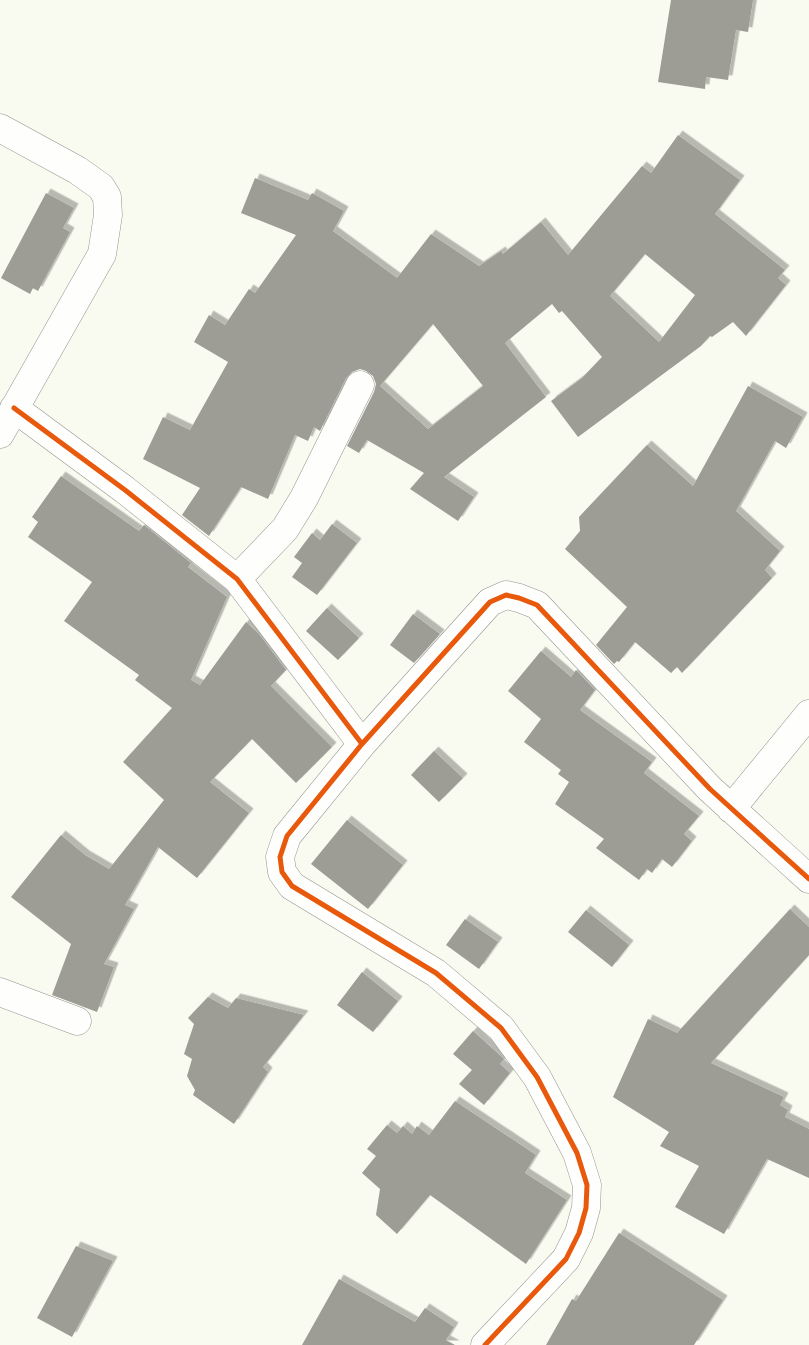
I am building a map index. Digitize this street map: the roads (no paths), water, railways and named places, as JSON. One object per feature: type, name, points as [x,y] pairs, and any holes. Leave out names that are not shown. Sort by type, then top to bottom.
[{"type":"street","points":[[0,128],[77,170],[101,187],[108,197],[108,216],[102,254],[0,434]]},
{"type":"street","points":[[237,579],[285,529],[304,498],[360,385]]},
{"type":"street","points":[[14,408],[125,490],[237,579],[362,744]]},
{"type":"street","points":[[485,1345],[566,1259],[579,1233],[586,1208],[587,1186],[577,1153],[537,1077],[501,1028],[436,973],[292,886],[282,872],[280,857],[287,836],[362,744],[490,602],[506,595],[537,605],[731,809],[809,878]]},
{"type":"street","points":[[731,809],[809,714]]},
{"type":"street","points":[[0,992],[76,1021]]}]
